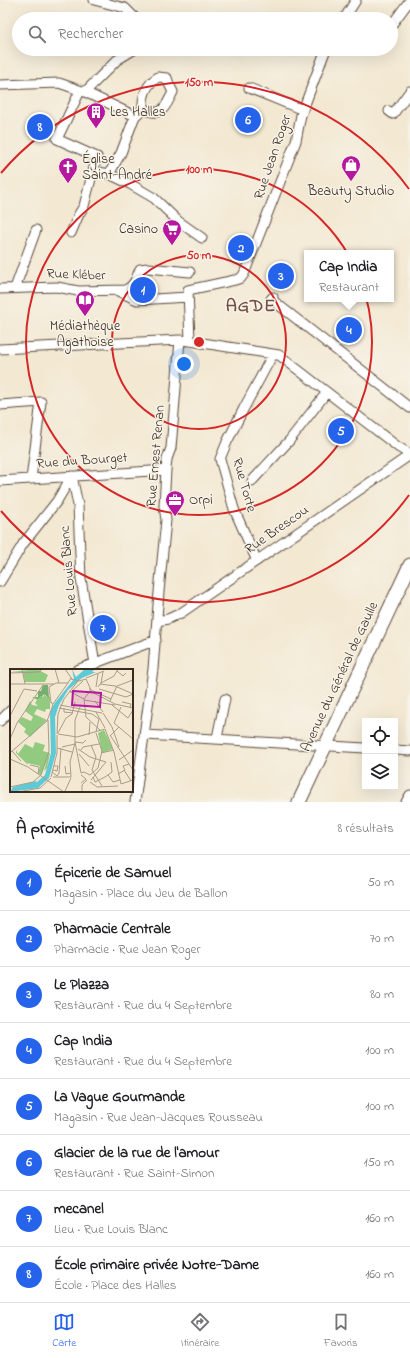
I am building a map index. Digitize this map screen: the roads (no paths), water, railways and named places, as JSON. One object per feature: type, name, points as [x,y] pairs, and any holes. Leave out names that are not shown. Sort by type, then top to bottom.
[{"type":"main road","name":"Avenue du Général de Gaulle","points":[[299,802],[410,565]]},
{"type":"street","points":[[94,0],[108,2],[125,8],[129,12]]},
{"type":"street","points":[[348,12],[356,0]]},
{"type":"street","points":[[398,16],[410,0]]},
{"type":"street","points":[[71,233],[84,206],[97,157],[57,139],[82,92],[117,60],[124,56]]},
{"type":"street","name":"Rue Jean Roger","points":[[188,294],[235,280],[244,274],[296,141],[303,110],[323,56]]},
{"type":"street","points":[[0,85],[59,83],[135,116]]},
{"type":"street","points":[[249,88],[303,110]]},
{"type":"street","points":[[389,111],[393,114],[410,91]]},
{"type":"street","points":[[109,174],[121,152],[135,116],[143,109]]},
{"type":"street","points":[[93,171],[109,174],[154,198],[178,221],[202,238]]},
{"type":"street","points":[[15,288],[36,230]]},
{"type":"street","name":"Rue Kléber","points":[[0,288],[57,287],[78,291],[125,290],[134,284],[140,269],[148,268],[190,272]]},
{"type":"street","points":[[114,290],[137,300],[188,294],[190,341]]},
{"type":"street","points":[[273,297],[271,299],[410,408]]},
{"type":"street","points":[[0,349],[180,340],[279,355],[398,447],[410,454]]},
{"type":"street","name":"Rue Ernest Renan","points":[[136,802],[156,640],[166,520],[164,506],[166,470],[167,459],[171,448],[180,340]]},
{"type":"street","name":"Rue Torte","points":[[257,561],[234,510],[220,459],[244,408],[273,354]]},
{"type":"street","points":[[252,481],[289,441],[327,392]]},
{"type":"street","points":[[0,405],[41,402],[31,478]]},
{"type":"street","name":"Rue Brescou","points":[[157,621],[168,620],[181,614],[410,454]]},
{"type":"street","name":"Rue du Bourget","points":[[0,481],[166,470]]},
{"type":"street","points":[[0,582],[23,544],[57,501],[72,476]]},
{"type":"street","name":"Rue Louis Blanc","points":[[72,476],[78,505],[81,580],[94,664]]},
{"type":"street","points":[[79,669],[156,640]]},
{"type":"street","points":[[217,738],[225,699]]},
{"type":"street","points":[[0,721],[10,711]]},
{"type":"street","points":[[145,735],[217,738],[362,748]]},
{"type":"street","points":[[398,750],[410,751]]},
{"type":"street","points":[[406,802],[410,795]]},
{"type":"place","name":"Glacier de la rue de l'amour","points":[[248,120]]},
{"type":"place","name":"École primaire privée Notre-Dame","points":[[40,127]]},
{"type":"place","name":"Les Halles","points":[[96,129]]},
{"type":"place","name":"Beauty Studio","points":[[351,182]]},
{"type":"place","name":"Église Saint-André","points":[[68,184]]},
{"type":"place","name":"Casino","points":[[172,246]]},
{"type":"place","name":"Pharmacie Centrale","points":[[241,248]]},
{"type":"place","name":"Le Plazza","points":[[281,276]]},
{"type":"place","name":"Épicerie de Samuel","points":[[143,290]]},
{"type":"place","name":"Médiathèque Agathoise","points":[[85,317]]},
{"type":"place","name":"Cap India","points":[[349,330]]},
{"type":"place","name":"La Vague Gourmande","points":[[341,431]]},
{"type":"place","name":"Orpi","points":[[175,517]]},
{"type":"place","name":"mecanel","points":[[103,628]]},
{"type":"district","name":"AGDE","points":[[251,307]]}]
